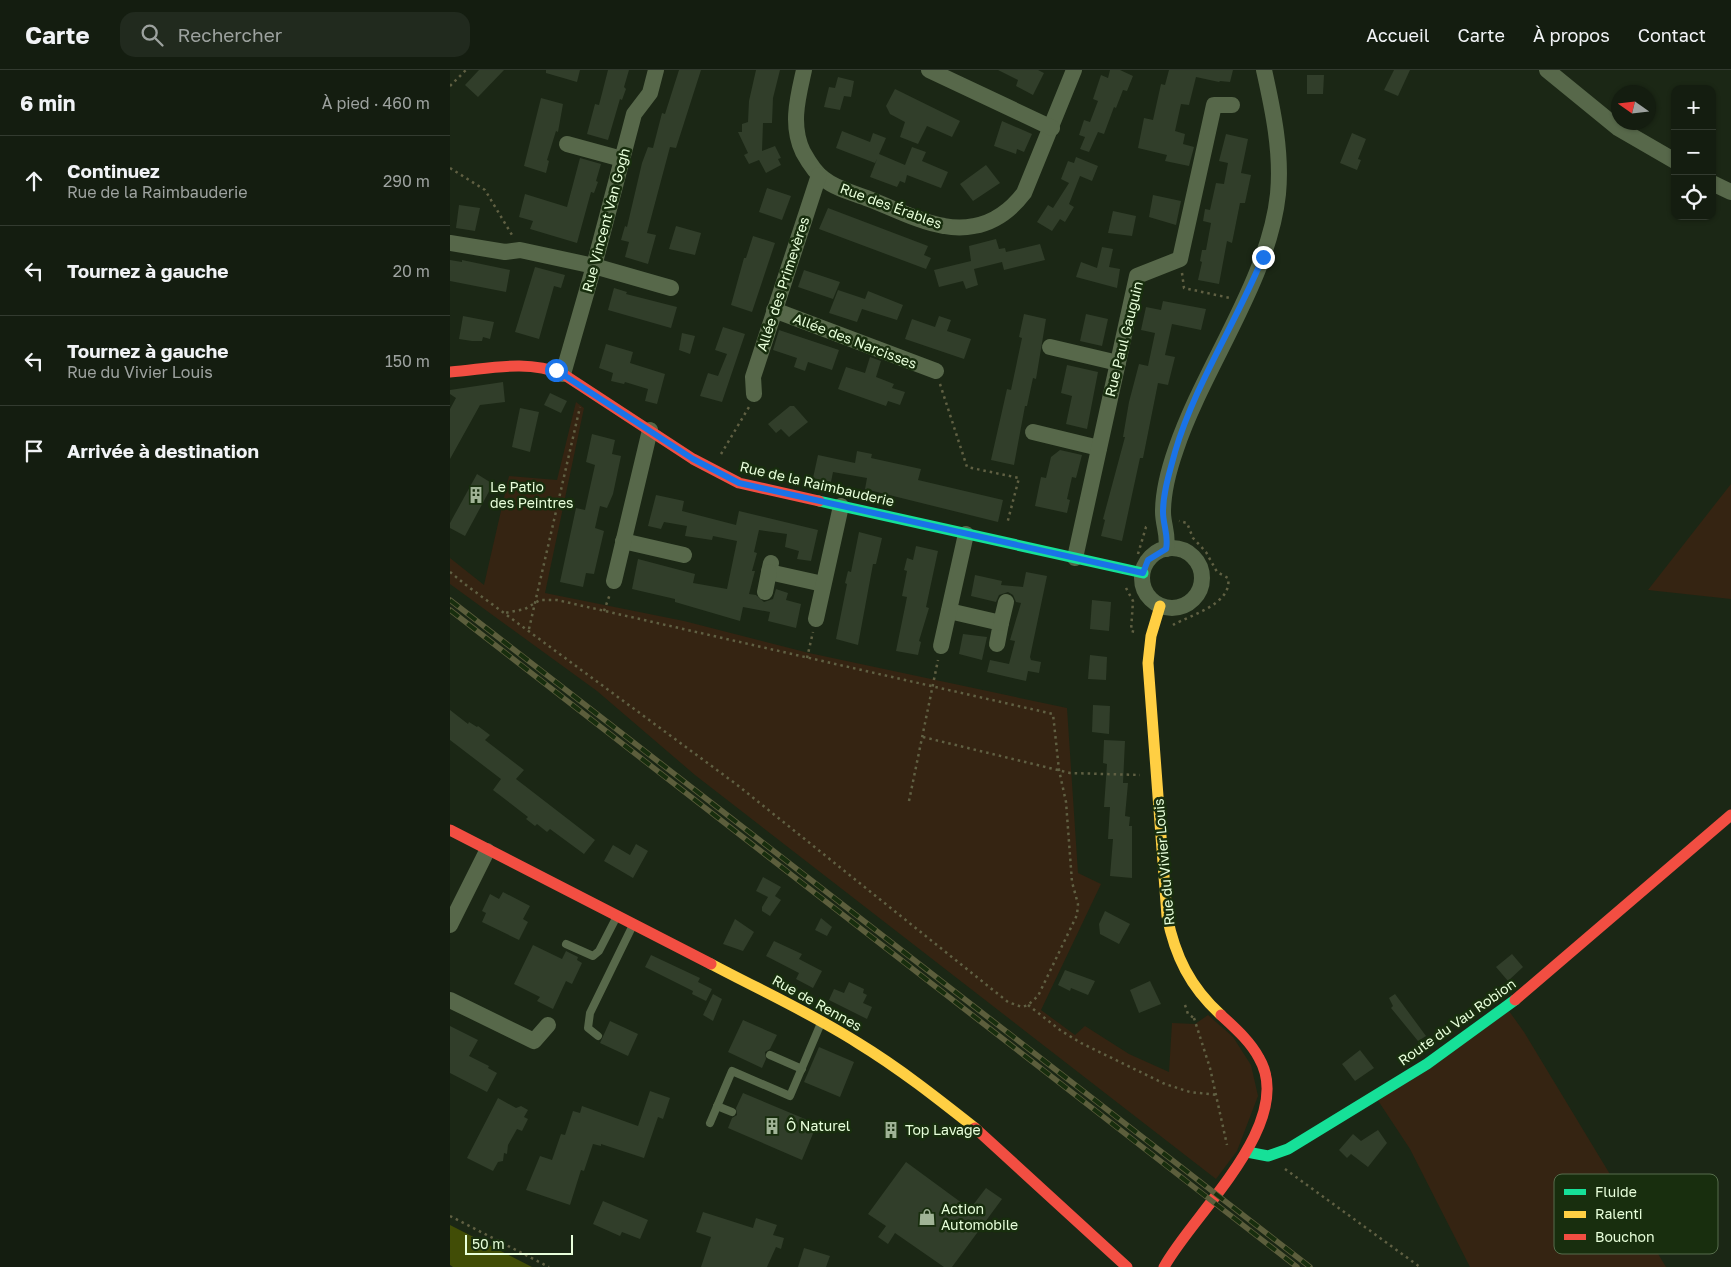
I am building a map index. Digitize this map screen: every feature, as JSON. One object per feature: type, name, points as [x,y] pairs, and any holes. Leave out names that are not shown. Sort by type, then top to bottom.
[{"type":"street","name":"Rue Vincent Van Gogh","points":[[563,374],[634,114],[650,93],[656,70]]},
{"type":"street","name":"Rue des Érables","points":[[804,70],[797,100],[797,131],[804,152],[819,175],[836,186],[935,224],[959,228],[975,226],[1006,213],[1024,193],[1074,70]]},
{"type":"street","points":[[929,70],[1052,128]]},
{"type":"street","points":[[1166,549],[1168,540],[1155,520],[1164,498],[1176,450],[1199,390],[1257,271],[1273,221],[1278,185],[1278,154],[1264,70]]},
{"type":"street","points":[[1547,70],[1618,128],[1671,159]]},
{"type":"street","points":[[1180,259],[1214,105],[1232,105]]},
{"type":"street","points":[[567,144],[622,159]]},
{"type":"street","name":"Allée des Primevères","points":[[754,394],[753,377],[819,175]]},
{"type":"street","points":[[1716,185],[1731,192]]},
{"type":"street","points":[[450,243],[505,252],[520,250],[594,266],[671,288]]},
{"type":"street","name":"Rue Paul Gauguin","points":[[1075,558],[1137,276],[1180,259]]},
{"type":"street","name":"Allée des Narcisses","points":[[774,310],[936,371]]},
{"type":"street","points":[[1050,347],[1118,363]]},
{"type":"street","name":"Rue de la Raimbauderie","points":[[453,375],[527,363],[546,367],[563,374],[711,469],[739,483],[1143,573]]},
{"type":"street","points":[[614,581],[650,430]]},
{"type":"street","points":[[1033,432],[1098,448]]},
{"type":"street","points":[[816,619],[841,506]]},
{"type":"street","points":[[941,646],[966,534]]},
{"type":"street","points":[[623,540],[684,555]]},
{"type":"street","points":[[1166,549],[1182,550],[1195,558],[1202,573],[1200,589],[1191,602],[1176,608],[1160,606],[1146,592],[1143,573],[1148,560],[1166,549]]},
{"type":"street","points":[[765,592],[770,568],[823,584]]},
{"type":"street","points":[[997,644],[1006,602]]},
{"type":"street","name":"Rue du Vivier Louis","points":[[1160,606],[1151,636],[1148,663],[1167,916],[1173,946],[1186,975],[1212,1007],[1252,1044],[1264,1069],[1268,1091],[1267,1103],[1247,1152],[1164,1267]]},
{"type":"street","points":[[949,611],[1001,623]]},
{"type":"street","name":"Route du Vau Robion","points":[[1270,1157],[1288,1149],[1426,1064],[1503,1011],[1731,815]]},
{"type":"street","name":"Rue de Rennes","points":[[450,830],[487,851],[822,1022],[878,1055],[952,1109],[1005,1154],[1127,1267]]},
{"type":"street","points":[[450,925],[487,851]]},
{"type":"street","points":[[450,1000],[534,1042],[548,1025]]},
{"type":"street","points":[[1247,1152],[1259,1157],[1270,1157]]},
{"type":"lane","points":[[566,944],[588,955],[596,954],[617,917]]},
{"type":"lane","points":[[598,1036],[588,1028],[590,1013],[633,925]]},
{"type":"lane","points":[[710,1123],[732,1071],[790,1096],[822,1022]]},
{"type":"lane","points":[[770,1055],[802,1069]]},
{"type":"lane","points":[[717,1106],[732,1112]]},
{"type":"path","points":[[450,86],[466,70]]},
{"type":"path","points":[[450,170],[485,190],[520,250]]},
{"type":"path","points":[[1180,259],[1184,288],[1234,298],[1229,307]]},
{"type":"path","points":[[936,371],[968,467],[1019,478],[1003,542]]},
{"type":"path","points":[[529,629],[584,388]]},
{"type":"path","points":[[711,469],[749,409],[754,394]]},
{"type":"path","points":[[1146,527],[1155,520]]},
{"type":"path","points":[[1139,553],[1146,527],[1155,520],[1181,521],[1187,524],[1192,538],[1206,552],[1217,572],[1228,578],[1228,590],[1220,600],[1171,627]]},
{"type":"path","points":[[1118,567],[1118,579],[1132,596],[1131,631],[1151,636]]},
{"type":"path","points":[[450,572],[736,784],[1008,1002],[1015,1006],[1028,1005],[1060,1030],[1081,1043],[1165,1084],[1190,1092],[1217,1094]]},
{"type":"path","points":[[505,613],[525,609],[536,602],[546,599],[557,600],[1053,714],[1059,770],[1066,802],[1072,882],[1078,904],[1077,915],[1043,988],[1028,1005]]},
{"type":"path","points":[[807,658],[816,619]]},
{"type":"path","points":[[909,801],[923,737],[931,685],[941,646]]},
{"type":"path","points":[[923,737],[1070,773],[1156,776]]},
{"type":"path","points":[[1194,1018],[1217,1094],[1228,1152],[1231,1161],[1237,1168]]},
{"type":"path","points":[[1270,1157],[1420,1267]]},
{"type":"path","points":[[450,1216],[549,1267]]},
{"type":"shaded area","points":[[576,402],[584,408],[545,593],[684,621],[809,653],[1067,708],[1078,873],[1101,884],[1041,1010],[1075,1035],[1085,1026],[1129,1054],[1169,1072],[1172,1023],[1195,1024],[1208,1015],[1233,1037],[1251,1065],[1258,1096],[1237,1151],[1216,1179],[695,775],[597,691],[450,584],[450,558],[484,585],[509,476],[557,480]]},
{"type":"shaded area","points":[[1731,484],[1731,599],[1648,590]]},
{"type":"shaded area","points":[[1509,1011],[1524,1032],[1610,1174],[1554,1174],[1554,1254],[1658,1254],[1666,1267],[1470,1267],[1410,1149],[1377,1099]]},
{"type":"shaded area","points":[[450,1225],[532,1267],[453,1267],[450,1265]]},
{"type":"building","points":[[479,70],[504,70],[478,97],[465,85]]},
{"type":"building","points":[[546,70],[580,70],[577,82],[546,73]]},
{"type":"building","points":[[608,70],[629,70],[624,87],[626,89],[622,100],[620,99],[608,140],[587,134],[595,104],[599,105]]},
{"type":"building","points":[[679,70],[701,70],[676,148],[670,147],[647,233],[656,235],[648,264],[625,257],[629,242],[621,240],[625,226],[627,227],[642,163],[648,147],[653,148],[662,113],[665,114]]},
{"type":"building","points":[[756,70],[780,70],[773,98],[772,123],[763,123],[762,151],[775,146],[781,158],[778,159],[781,165],[766,173],[759,160],[749,164],[744,155],[748,153],[738,132],[742,132],[742,124],[748,122],[749,101]]},
{"type":"building","points":[[998,70],[1038,70],[1044,73],[1033,95],[1016,86],[1018,80]]},
{"type":"building","points":[[1110,70],[1120,70],[1133,76],[1127,91],[1123,90],[1116,108],[1114,107],[1104,134],[1098,132],[1089,152],[1080,149],[1085,137],[1079,135],[1084,120],[1090,122],[1098,101],[1093,99],[1101,75],[1108,78]]},
{"type":"building","points":[[1169,70],[1233,70],[1230,82],[1219,82],[1196,77],[1189,105],[1181,104],[1175,131],[1185,134],[1183,144],[1194,147],[1189,166],[1165,161],[1167,155],[1138,148],[1144,118],[1153,120],[1161,84],[1165,85]]},
{"type":"building","points":[[1394,70],[1410,70],[1398,96],[1384,90]]},
{"type":"building","points":[[1307,75],[1324,75],[1323,94],[1307,94]]},
{"type":"building","points":[[838,77],[854,81],[851,97],[844,96],[840,110],[824,107],[829,87],[835,88]]},
{"type":"building","points":[[895,89],[960,121],[952,137],[927,126],[918,144],[900,137],[905,122],[890,114],[886,106]]},
{"type":"building","points":[[541,98],[563,104],[558,132],[556,131],[547,160],[549,161],[546,173],[524,166]]},
{"type":"building","points":[[1002,121],[1032,134],[1024,152],[1017,149],[1016,154],[994,146]]},
{"type":"building","points":[[842,131],[870,142],[873,133],[886,138],[879,154],[905,165],[912,147],[926,152],[922,161],[948,172],[941,188],[907,175],[905,183],[900,181],[897,187],[870,177],[877,159],[875,163],[836,148]]},
{"type":"building","points":[[1352,133],[1366,139],[1358,159],[1361,160],[1357,170],[1340,163]]},
{"type":"building","points":[[1226,134],[1248,139],[1241,173],[1251,175],[1245,203],[1240,203],[1232,243],[1227,241],[1219,284],[1198,280],[1202,262],[1200,261],[1202,250],[1206,250],[1211,223],[1203,221],[1205,209],[1210,210],[1216,183],[1224,184],[1228,163],[1219,161]]},
{"type":"building","points":[[1076,157],[1098,166],[1092,181],[1080,176],[1069,204],[1074,207],[1065,222],[1060,219],[1052,231],[1037,222],[1048,205],[1053,208],[1069,183],[1061,179],[1068,161],[1074,163]]},
{"type":"building","points":[[580,158],[601,164],[596,181],[598,182],[594,193],[591,192],[577,243],[530,229],[533,221],[519,217],[525,194],[567,207]]},
{"type":"building","points":[[986,165],[1000,183],[973,201],[960,184]]},
{"type":"building","points":[[767,188],[791,196],[782,220],[759,212]]},
{"type":"building","points":[[1153,195],[1181,201],[1176,225],[1149,217]]},
{"type":"building","points":[[459,205],[480,208],[475,231],[456,228]]},
{"type":"building","points":[[828,208],[928,246],[924,255],[931,258],[926,269],[819,229]]},
{"type":"building","points":[[1113,211],[1136,216],[1132,236],[1108,233]]},
{"type":"building","points":[[676,226],[701,233],[695,255],[669,249]]},
{"type":"building","points":[[753,236],[775,243],[752,312],[731,305],[744,258],[746,258]]},
{"type":"building","points":[[996,239],[999,249],[1005,248],[1006,252],[1040,244],[1045,260],[1004,270],[1002,262],[974,269],[978,285],[966,289],[963,281],[939,287],[934,270],[971,261],[969,246]]},
{"type":"building","points":[[1102,247],[1113,249],[1109,267],[1120,269],[1117,288],[1076,277],[1081,262],[1097,268]]},
{"type":"building","points":[[450,260],[462,262],[462,260],[510,270],[506,292],[450,281]]},
{"type":"building","points":[[535,267],[565,275],[561,288],[554,286],[539,339],[515,332]]},
{"type":"building","points":[[804,270],[840,282],[833,299],[798,287]]},
{"type":"building","points":[[614,288],[627,292],[626,294],[677,307],[671,328],[608,310]]},
{"type":"building","points":[[838,290],[865,299],[868,291],[903,305],[897,320],[862,309],[857,322],[829,313]]},
{"type":"building","points":[[1163,301],[1206,309],[1201,330],[1172,324],[1165,355],[1175,357],[1168,385],[1158,383],[1143,458],[1140,458],[1122,541],[1101,536],[1105,520],[1103,519],[1125,437],[1123,437],[1129,402],[1139,364],[1148,366],[1155,333],[1141,330],[1146,307],[1161,310]]},
{"type":"building","points":[[1024,314],[1046,319],[1036,379],[1033,378],[1027,406],[1025,406],[1014,465],[991,460],[1007,389],[1011,390],[1022,338],[1019,337]]},
{"type":"building","points":[[1086,314],[1108,319],[1102,346],[1080,341]]},
{"type":"building","points":[[463,316],[494,322],[490,339],[483,337],[482,341],[472,341],[459,339]]},
{"type":"building","points":[[939,316],[951,320],[947,331],[971,339],[964,359],[905,339],[912,319],[935,327]]},
{"type":"building","points":[[723,327],[745,334],[722,402],[700,396],[708,373],[718,376],[727,354],[715,350]]},
{"type":"building","points":[[779,330],[839,350],[832,370],[808,362],[805,371],[794,367],[797,358],[773,350]]},
{"type":"building","points":[[682,333],[695,336],[690,354],[679,350]]},
{"type":"building","points":[[606,344],[633,352],[630,363],[665,374],[657,404],[645,401],[648,389],[625,382],[624,384],[611,381],[613,373],[599,368]]},
{"type":"building","points":[[870,357],[881,361],[876,377],[894,384],[892,388],[905,392],[900,405],[888,401],[886,406],[838,389],[846,367],[865,373]]},
{"type":"building","points":[[1067,365],[1098,372],[1087,429],[1066,424],[1072,396],[1061,393]]},
{"type":"building","points":[[503,382],[505,402],[480,405],[450,459],[450,409],[456,398],[450,394],[450,390]]},
{"type":"building","points":[[550,393],[567,401],[561,413],[544,405]]},
{"type":"building","points":[[790,406],[794,406],[808,422],[789,437],[781,429],[776,433],[768,424]]},
{"type":"building","points":[[520,408],[539,412],[530,452],[512,447]]},
{"type":"building","points":[[592,434],[615,440],[612,454],[621,456],[613,494],[607,508],[600,506],[595,528],[604,531],[594,574],[586,573],[583,587],[560,582],[576,508],[585,510],[595,465],[586,462]]},
{"type":"building","points":[[1060,450],[1082,455],[1076,478],[1072,477],[1067,499],[1070,500],[1067,513],[1035,506],[1041,477],[1046,478],[1051,457]]},
{"type":"building","points":[[857,451],[872,454],[871,458],[921,469],[918,480],[1003,500],[998,522],[865,489],[867,478],[833,472],[831,482],[813,478],[818,455],[855,463]]},
{"type":"building","name":"Le Patio des Peintres","points":[[477,474],[493,484],[465,536],[450,528],[450,523]]},
{"type":"building","points":[[656,495],[684,501],[682,511],[736,525],[739,511],[818,530],[811,561],[797,559],[799,551],[785,547],[787,534],[759,530],[754,552],[757,553],[752,571],[755,571],[749,594],[756,595],[764,602],[773,599],[776,589],[788,593],[786,600],[801,604],[796,628],[768,621],[770,612],[743,607],[740,621],[675,602],[675,599],[632,589],[638,559],[695,574],[693,583],[727,589],[737,541],[713,536],[712,540],[685,536],[687,526],[664,522],[661,529],[648,526]]},
{"type":"building","points":[[859,532],[882,538],[876,564],[873,564],[858,645],[836,639],[847,584],[845,583],[848,571],[851,572]]},
{"type":"building","points":[[916,546],[938,551],[926,607],[929,608],[919,641],[921,642],[918,655],[896,651],[907,597],[902,596],[907,571],[904,570],[907,558],[913,560]]},
{"type":"building","points":[[1026,572],[1047,576],[1030,657],[1031,660],[1041,662],[1039,673],[1028,671],[1026,681],[987,672],[990,660],[1009,664],[1015,641],[1010,640],[1021,603],[1016,602],[1013,595],[1008,592],[999,595],[996,602],[971,596],[975,575],[1002,581],[1001,585],[1023,587]]},
{"type":"building","points":[[1092,600],[1111,602],[1109,631],[1090,629]]},
{"type":"building","points":[[963,634],[987,637],[982,660],[959,654]]},
{"type":"building","points":[[1090,655],[1107,657],[1106,680],[1088,679]]},
{"type":"building","points":[[1093,705],[1110,706],[1109,734],[1092,732]]},
{"type":"building","points":[[450,710],[468,724],[469,722],[478,726],[490,735],[485,740],[524,770],[516,779],[595,840],[584,854],[550,829],[547,832],[537,824],[535,826],[526,819],[528,817],[493,790],[501,779],[450,740]]},
{"type":"building","points":[[1104,740],[1125,741],[1123,783],[1128,783],[1125,816],[1130,817],[1129,826],[1132,826],[1132,878],[1110,876],[1113,839],[1108,839],[1110,807],[1104,807],[1107,764],[1103,763]]},
{"type":"building","points":[[636,844],[648,851],[633,878],[604,861],[613,845],[630,855]]},
{"type":"building","points":[[763,877],[781,887],[775,896],[781,900],[770,916],[762,911],[762,907],[768,897],[756,891]]},
{"type":"building","points":[[503,892],[530,906],[523,919],[528,922],[519,940],[482,922],[486,913],[482,911],[490,894],[499,899]]},
{"type":"building","points":[[1105,911],[1130,924],[1119,944],[1100,934],[1099,924]]},
{"type":"building","points":[[821,918],[832,927],[827,936],[815,930]]},
{"type":"building","points":[[735,919],[754,932],[743,951],[723,944]]},
{"type":"building","points":[[774,941],[802,954],[799,959],[822,971],[813,988],[796,979],[799,973],[766,956]]},
{"type":"building","points":[[533,945],[562,959],[566,951],[578,957],[577,960],[582,963],[572,984],[566,981],[553,1009],[537,1001],[540,997],[514,984]]},
{"type":"building","points":[[1512,954],[1523,967],[1508,981],[1496,967]]},
{"type":"building","points":[[651,955],[700,978],[698,982],[712,989],[706,1001],[692,994],[693,991],[645,967]]},
{"type":"building","points":[[1065,970],[1095,981],[1088,995],[1071,988],[1070,991],[1058,985]]},
{"type":"building","points":[[1150,981],[1161,1004],[1139,1013],[1130,990]]},
{"type":"building","points":[[849,982],[864,989],[863,993],[867,995],[863,1003],[872,1007],[867,1019],[829,1000],[834,989],[844,993]]},
{"type":"building","points":[[713,994],[722,999],[713,1021],[703,1015]]},
{"type":"building","points":[[1395,994],[1426,1036],[1418,1041],[1391,1008],[1393,1006],[1389,998]]},
{"type":"building","points":[[743,1020],[777,1035],[770,1049],[765,1052],[766,1059],[762,1068],[728,1052]]},
{"type":"building","points":[[610,1021],[638,1034],[628,1056],[600,1043]]},
{"type":"building","points":[[450,1026],[478,1040],[469,1056],[489,1066],[488,1068],[497,1073],[487,1092],[450,1073]]},
{"type":"building","name":"Ô Naturel","points":[[819,1047],[854,1062],[840,1097],[804,1082]]},
{"type":"building","points":[[1360,1050],[1374,1068],[1355,1081],[1342,1064]]},
{"type":"building","points":[[650,1091],[670,1098],[663,1119],[658,1117],[644,1158],[601,1144],[601,1146],[593,1144],[584,1171],[581,1170],[570,1205],[526,1190],[540,1156],[552,1160],[561,1134],[565,1135],[573,1111],[580,1113],[582,1106],[638,1126]]},
{"type":"building","name":"Ô Naturel","points":[[743,1093],[817,1124],[802,1160],[728,1128],[732,1118],[737,1115],[736,1108]]},
{"type":"building","points":[[498,1098],[516,1108],[521,1106],[528,1110],[524,1117],[528,1119],[522,1131],[517,1129],[508,1145],[507,1154],[504,1153],[503,1161],[498,1162],[493,1171],[467,1158]]},
{"type":"building","points":[[1378,1130],[1387,1143],[1368,1167],[1351,1154],[1347,1158],[1339,1150],[1353,1134],[1361,1141]]},
{"type":"building","name":"Action Automobile","points":[[906,1162],[970,1209],[986,1188],[1002,1199],[952,1267],[944,1267],[895,1233],[888,1244],[878,1237],[886,1226],[868,1214]]},
{"type":"building","points":[[603,1201],[648,1220],[640,1239],[622,1232],[620,1236],[593,1224]]},
{"type":"building","points":[[703,1212],[753,1228],[756,1218],[777,1225],[773,1235],[784,1238],[781,1249],[776,1247],[767,1267],[701,1267],[711,1237],[696,1232]]},
{"type":"building","points":[[804,1248],[830,1256],[826,1267],[798,1267]]},
{"type":"railway","points":[[450,600],[1310,1267]]},
{"type":"railway","points":[[450,610],[1297,1267]]},
{"type":"traffic: fast","points":[[819,501],[1143,573]]},
{"type":"traffic: fast","points":[[1247,1152],[1268,1156],[1288,1149],[1427,1064],[1515,1000]]},
{"type":"traffic: slow","points":[[1160,606],[1151,636],[1148,663],[1167,916],[1174,944],[1185,970],[1192,982],[1221,1015]]},
{"type":"traffic: slow","points":[[711,964],[804,1012],[858,1043],[903,1073],[975,1128]]},
{"type":"traffic: jam","points":[[450,372],[507,366],[549,369],[563,374],[693,459],[739,483],[819,501]]},
{"type":"traffic: jam","points":[[1515,1000],[1731,815]]},
{"type":"traffic: jam","points":[[450,830],[711,964]]},
{"type":"traffic: jam","points":[[1164,1267],[1236,1167],[1253,1139],[1264,1111],[1267,1084],[1259,1058],[1247,1040],[1221,1015]]},
{"type":"traffic: jam","points":[[975,1128],[1127,1267]]},
{"type":"place","name":"Le Patio des Peintres","points":[[476,495]]},
{"type":"place","name":"Ô Naturel","points":[[772,1126]]},
{"type":"place","name":"Top Lavage","points":[[891,1130]]},
{"type":"place","name":"Action Automobile","points":[[927,1217]]},
{"type":"route","points":[[556,370],[693,459],[739,483],[1143,573],[1148,560],[1159,551],[1166,549],[1168,540],[1163,521],[1164,498],[1176,450],[1192,408],[1263,257]]}]
